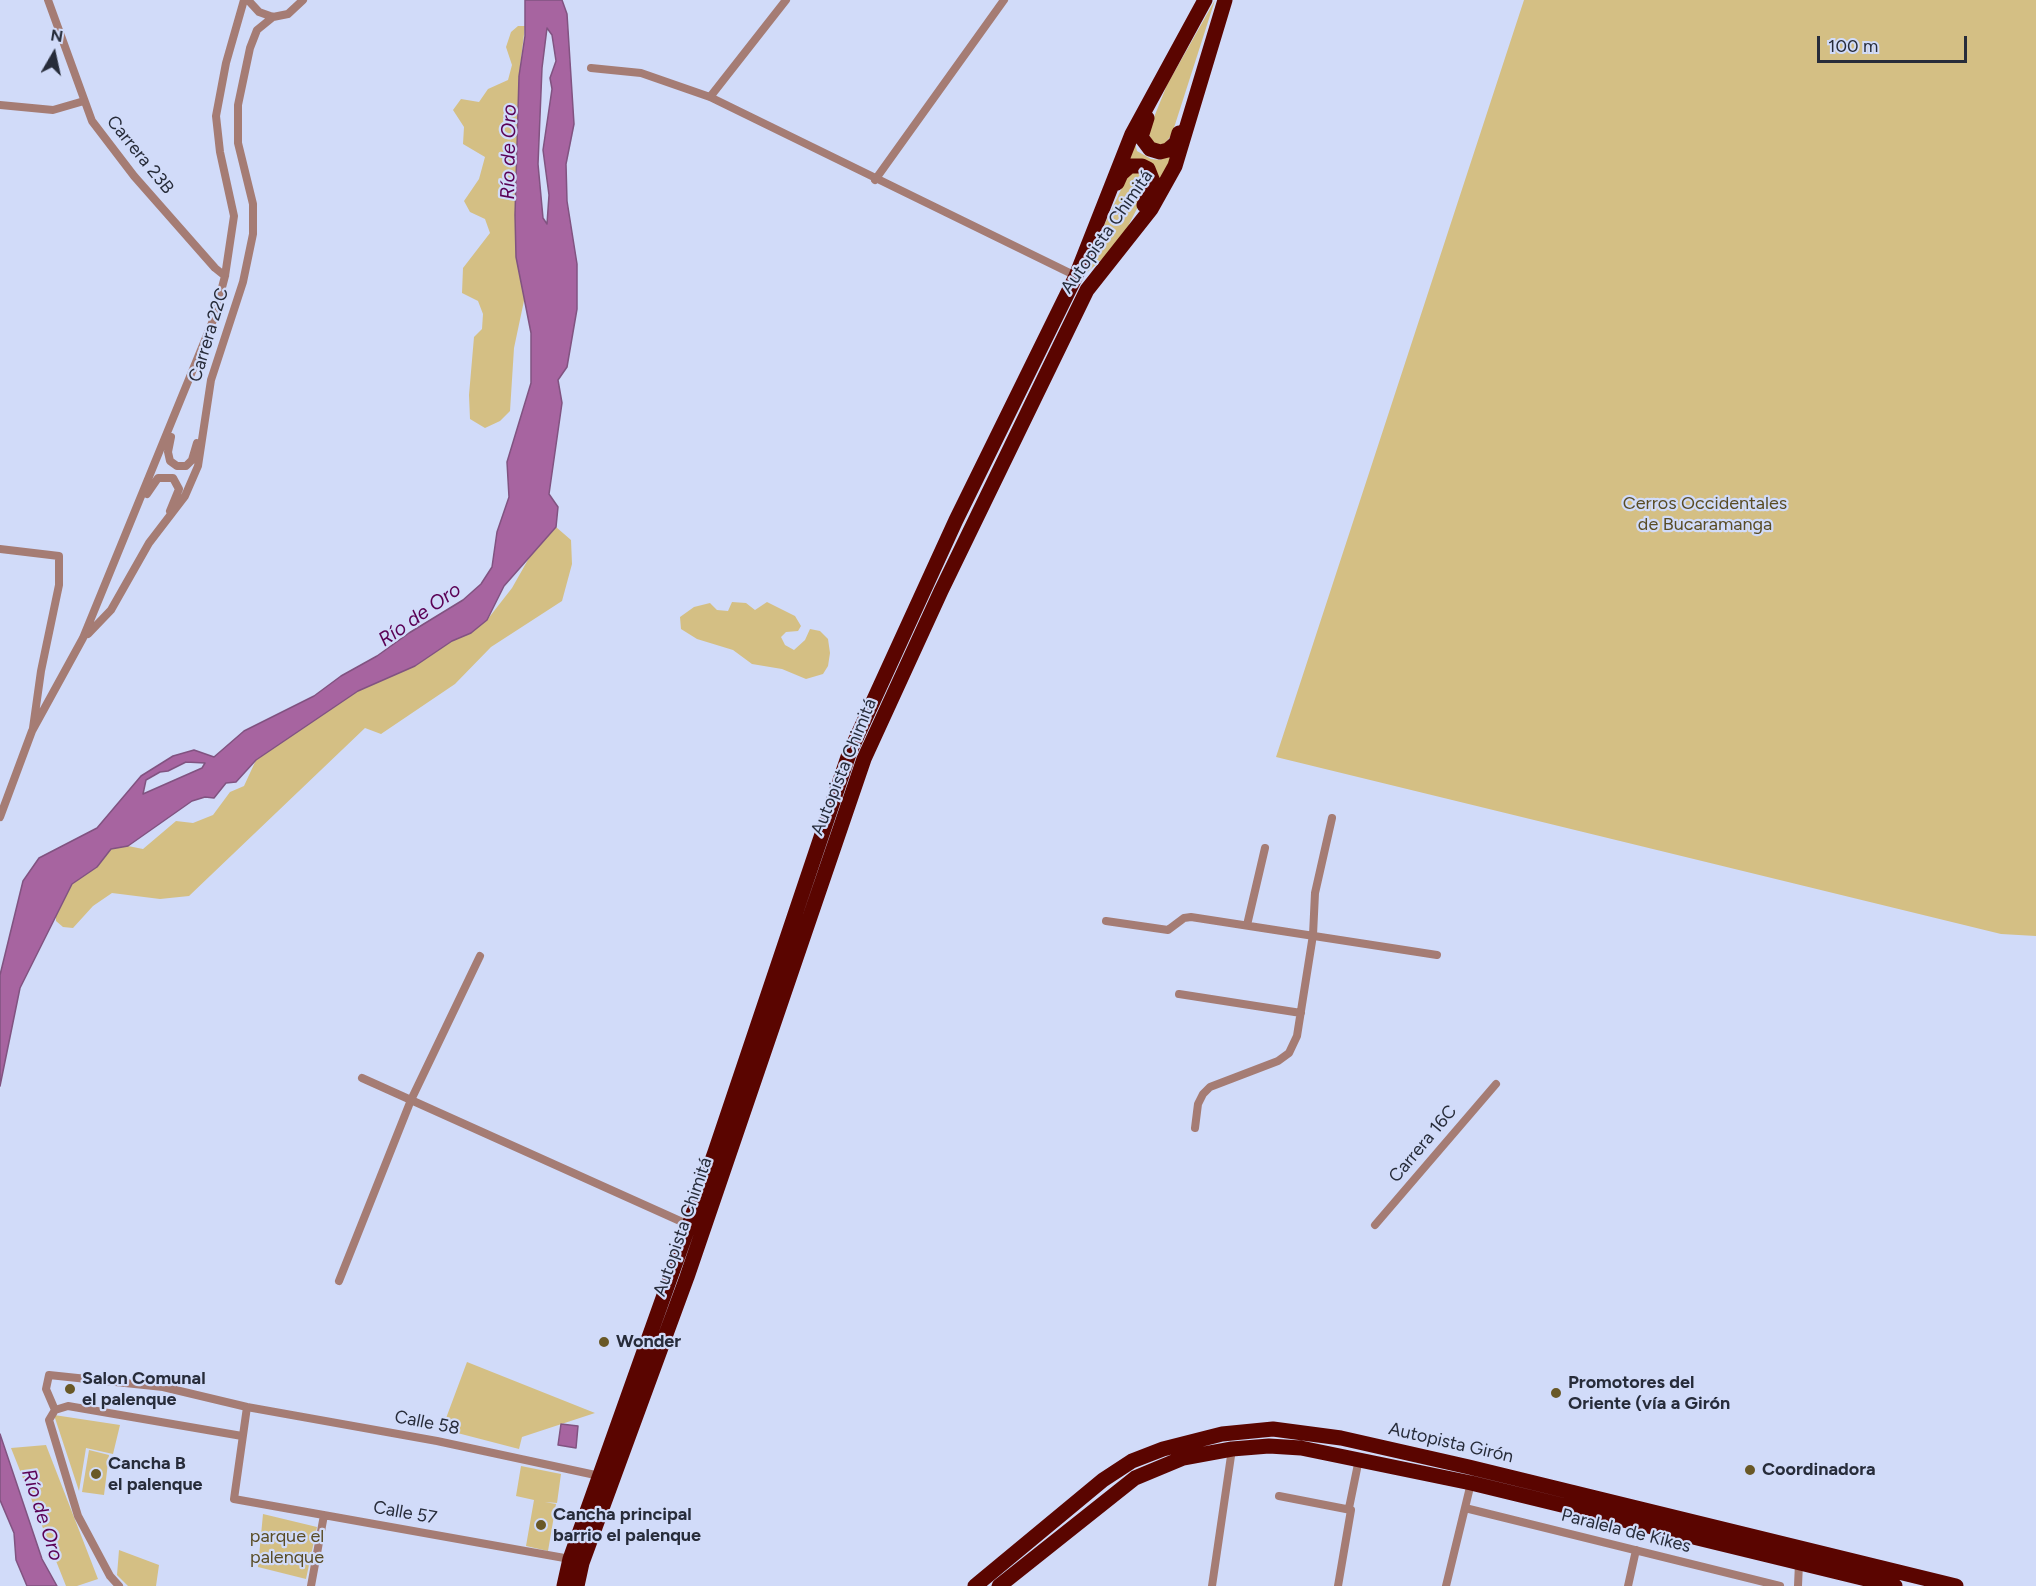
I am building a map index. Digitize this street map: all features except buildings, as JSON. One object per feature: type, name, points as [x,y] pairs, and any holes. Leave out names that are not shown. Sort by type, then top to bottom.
[{"type":"highway","name":"Autopista Chimitá","points":[[564,1586],[570,1559],[689,1225],[849,754],[956,520],[1076,276],[1096,231],[1120,158],[1205,0]]},
{"type":"highway","name":"Autopista Chimitá","points":[[577,1586],[582,1563],[687,1277],[864,759],[941,591],[1087,290],[1126,243],[1159,197],[1175,166],[1225,0]]},
{"type":"highway","points":[[1164,74],[1162,88],[1141,132],[1147,147],[1160,152],[1168,150],[1176,143],[1204,68]]},
{"type":"highway","points":[[1096,231],[1120,174],[1130,166],[1142,166],[1152,175],[1154,184],[1126,243]]},
{"type":"highway","name":"Autopista Girón","points":[[975,1586],[1103,1480],[1132,1461],[1163,1449],[1222,1434],[1274,1429],[1341,1437],[1956,1586]]},
{"type":"highway","name":"Autopista Girón","points":[[999,1586],[1135,1478],[1182,1458],[1232,1449],[1269,1446],[1301,1448],[1471,1483],[1895,1586]]},
{"type":"street","name":"Carrera 23B","points":[[48,0],[92,121],[134,176],[215,268],[225,276]]},
{"type":"street","points":[[246,0],[259,12],[273,16],[288,14],[303,0]]},
{"type":"street","name":"Carrera 22C","points":[[0,817],[32,731],[83,638],[214,318],[225,276],[234,216],[220,152],[216,116],[226,63],[246,0]]},
{"type":"street","points":[[710,97],[786,0]]},
{"type":"street","points":[[875,180],[1004,0]]},
{"type":"street","name":"Carrera 22C","points":[[83,638],[111,610],[149,543],[185,496],[198,466],[211,380],[243,282],[253,234],[253,204],[238,143],[238,105],[250,48],[257,30],[273,16]]},
{"type":"street","points":[[591,68],[641,73],[710,97],[875,180],[1076,276]]},
{"type":"street","points":[[0,105],[53,110],[84,101]]},
{"type":"street","points":[[174,419],[168,452],[170,461],[177,466],[186,466],[192,460],[204,425]]},
{"type":"street","points":[[139,505],[158,478],[173,478],[179,489],[165,522]]},
{"type":"street","points":[[0,549],[59,556],[59,585],[41,671],[32,731]]},
{"type":"street","points":[[1195,1128],[1198,1104],[1210,1087],[1278,1060],[1288,1053],[1296,1036],[1313,935],[1315,893],[1332,818]]},
{"type":"street","points":[[1247,925],[1265,848]]},
{"type":"street","points":[[1106,921],[1168,930],[1184,918],[1191,916],[1437,955]]},
{"type":"street","points":[[339,1281],[411,1100],[480,956]]},
{"type":"street","points":[[1179,994],[1300,1013]]},
{"type":"street","points":[[362,1078],[689,1225]]},
{"type":"street","name":"Carrera 16C","points":[[1375,1226],[1496,1084]]},
{"type":"street","name":"Calle 58","points":[[55,1410],[46,1389],[49,1375],[164,1387],[247,1407],[437,1441],[600,1476]]},
{"type":"street","points":[[119,1586],[110,1576],[78,1516],[49,1420],[55,1410],[68,1406],[242,1436],[247,1407]]},
{"type":"street","name":"Calle 57","points":[[242,1436],[234,1499],[570,1559]]},
{"type":"street","points":[[1212,1586],[1232,1449]]},
{"type":"street","points":[[1338,1586],[1352,1513],[1349,1508],[1359,1459]]},
{"type":"street","points":[[1446,1586],[1471,1483]]},
{"type":"street","points":[[1279,1496],[1349,1508]]},
{"type":"street","name":"Paralela de Kikes","points":[[1465,1508],[1780,1586]]},
{"type":"street","points":[[310,1586],[324,1515]]},
{"type":"street","points":[[1628,1586],[1636,1550]]},
{"type":"street","points":[[1798,1586],[1799,1563]]},
{"type":"green space","points":[[1215,0],[1172,134],[1164,145],[1153,143],[1148,132],[1167,85]]},
{"type":"green space","name":"Cerros Occidentales de Bucaramanga","points":[[1524,0],[2036,0],[2036,936],[2001,934],[1276,757]]},
{"type":"green space","points":[[518,26],[525,26],[519,76],[516,257],[525,296],[514,348],[510,411],[500,421],[485,428],[470,419],[469,395],[474,337],[482,329],[483,314],[478,301],[462,293],[463,268],[490,233],[485,219],[470,212],[464,201],[479,179],[485,157],[463,144],[464,127],[453,110],[461,99],[479,102],[488,89],[508,80],[512,65],[506,47],[511,32]]},
{"type":"green space","points":[[1134,139],[1137,151],[1151,159],[1160,160],[1176,151],[1165,174],[1157,182],[1123,164]]},
{"type":"green space","points":[[1129,173],[1141,173],[1145,177],[1144,195],[1125,232],[1108,254],[1084,275],[1098,238]]},
{"type":"green space","points":[[556,527],[571,540],[572,564],[562,601],[491,647],[455,684],[381,734],[365,728],[189,896],[160,899],[112,893],[93,906],[73,928],[63,927],[56,921],[56,914],[72,884],[97,867],[111,849],[128,846],[143,849],[176,821],[193,823],[213,815],[230,792],[244,786],[256,760],[358,691],[415,666],[452,641],[471,633],[487,620],[512,588],[529,558]]},
{"type":"green space","points":[[732,602],[746,603],[755,610],[767,602],[795,616],[801,626],[798,631],[786,632],[781,637],[785,645],[794,650],[805,640],[810,629],[820,631],[828,639],[830,653],[828,666],[823,674],[806,679],[782,669],[752,664],[733,650],[697,639],[681,629],[680,617],[694,607],[710,603],[717,610],[728,611]]},
{"type":"green space","points":[[467,1362],[595,1413],[522,1437],[519,1449],[442,1429]]},
{"type":"green space","points":[[54,1415],[120,1425],[113,1454],[86,1448],[79,1491]]},
{"type":"green space","points":[[46,1445],[98,1579],[77,1586],[66,1586],[11,1448]]},
{"type":"green space","name":"Cancha B el palenque","points":[[89,1450],[109,1455],[104,1495],[82,1492]]},
{"type":"green space","points":[[521,1466],[561,1474],[557,1503],[545,1502],[556,1504],[548,1551],[526,1546],[534,1500],[516,1496]]},
{"type":"green space","name":"parque el palenque","points":[[263,1514],[317,1527],[306,1579],[258,1567]]},
{"type":"green space","points":[[119,1550],[159,1565],[156,1586],[128,1586],[117,1575]]},
{"type":"shaded area","points":[[525,0],[562,0],[567,14],[574,124],[566,164],[567,201],[577,264],[577,309],[567,367],[558,380],[562,403],[549,494],[558,507],[556,527],[504,586],[487,620],[471,633],[452,641],[415,666],[358,691],[256,760],[236,782],[226,783],[214,798],[205,797],[192,801],[128,846],[111,849],[97,867],[72,884],[20,988],[0,1086],[0,975],[23,881],[39,858],[97,828],[141,776],[173,756],[194,750],[214,757],[244,731],[314,696],[341,676],[377,656],[409,633],[463,600],[481,584],[492,567],[497,532],[509,497],[507,462],[531,383],[531,333],[516,257],[515,215],[519,76],[525,36]],"holes":[[[547,28],[552,35],[556,61],[550,78],[552,89],[543,150],[549,195],[547,224],[543,218],[538,164],[542,68]],[[186,762],[205,763],[202,768],[143,794],[146,780]]]},
{"type":"shaded area","points":[[561,1424],[578,1426],[576,1448],[558,1445]]},
{"type":"shaded area","points":[[0,1434],[42,1559],[57,1586],[27,1586],[16,1560],[14,1533],[0,1500]]},
{"type":"place","name":"Wonder","points":[[604,1342]]},
{"type":"place","name":"Salon Comunal el palenque","points":[[70,1389]]},
{"type":"place","name":"Promotores del Oriente (vía a Girón","points":[[1556,1393]]},
{"type":"place","name":"Coordinadora","points":[[1750,1470]]},
{"type":"place","name":"Cancha B el palenque","points":[[96,1474]]},
{"type":"place","name":"Cancha principal barrio el palenque","points":[[541,1525]]},
{"type":"water label","name":"Río de Oro","points":[[509,152]]},
{"type":"water label","name":"Río de Oro","points":[[420,615]]},
{"type":"water label","name":"Río de Oro","points":[[42,1515]]}]
